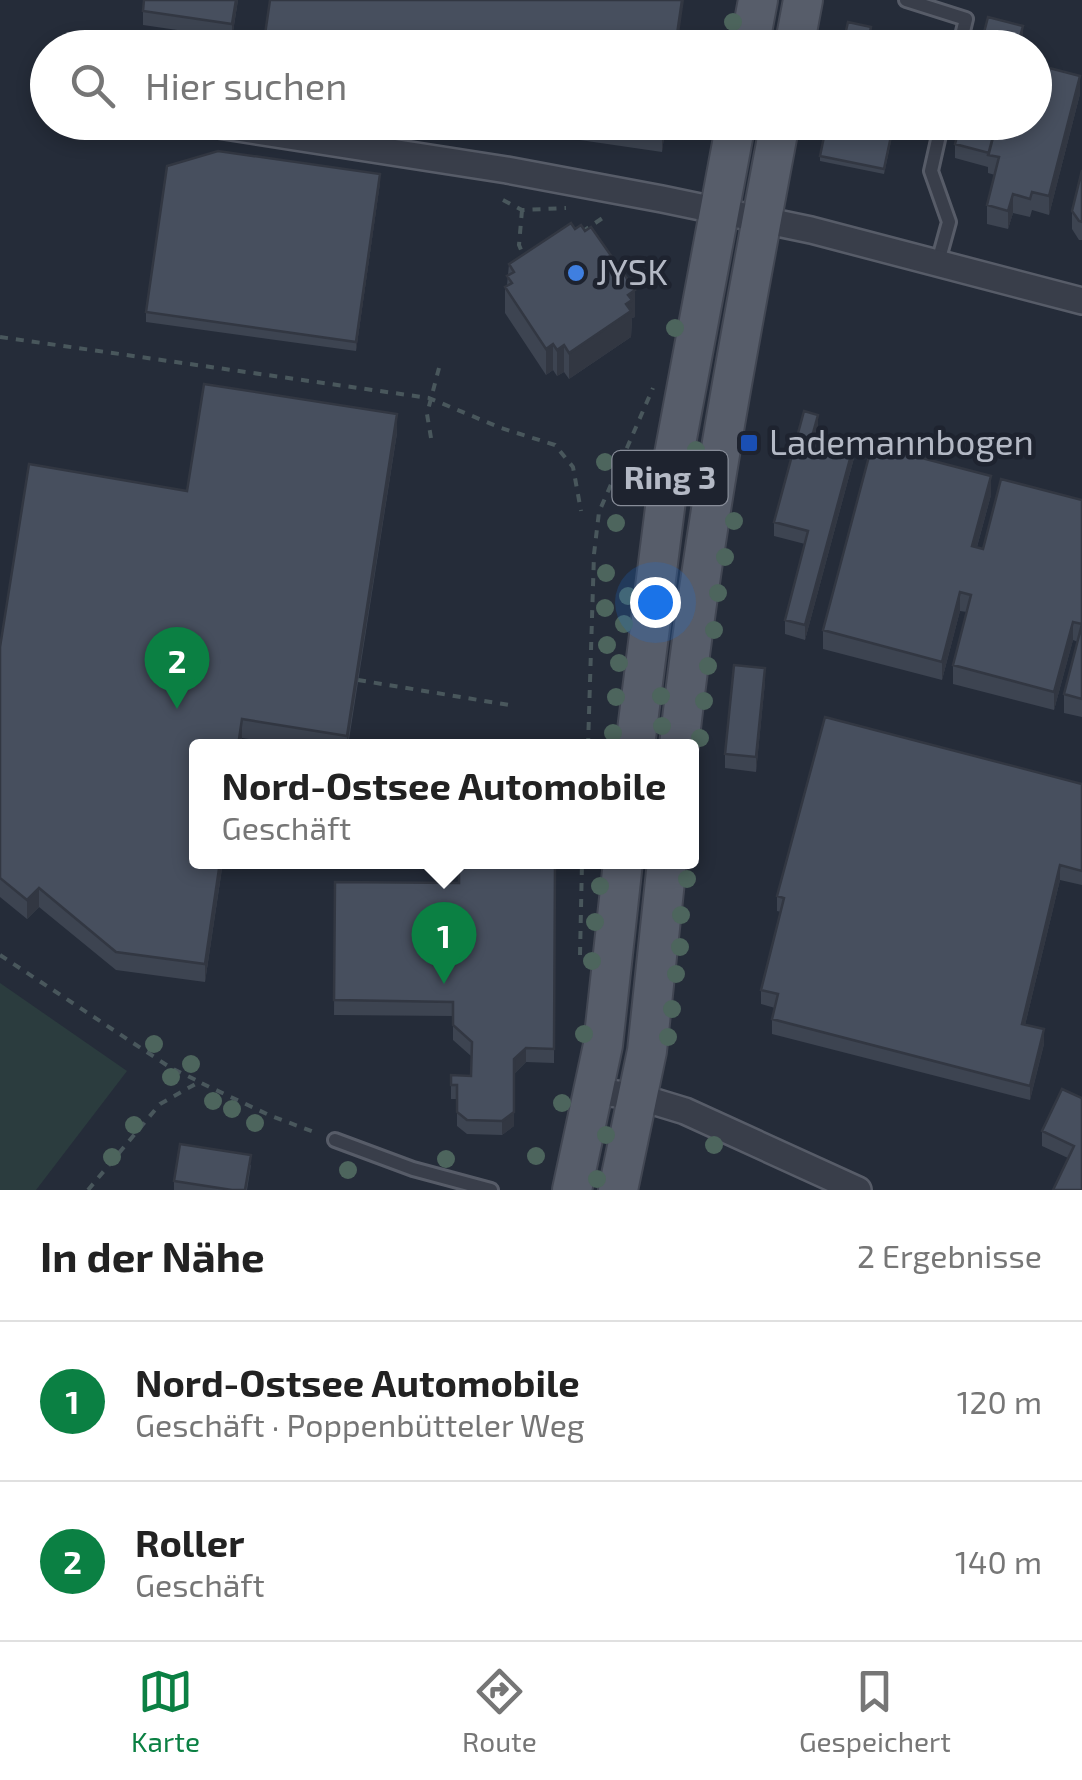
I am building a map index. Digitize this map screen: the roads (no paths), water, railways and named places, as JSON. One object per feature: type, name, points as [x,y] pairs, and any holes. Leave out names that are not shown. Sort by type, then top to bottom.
[{"type":"main road","points":[[752,30],[758,0]]},
{"type":"main road","points":[[797,30],[803,0]]},
{"type":"main road","name":"Ring 3","points":[[679,739],[687,506],[719,211],[733,140]]},
{"type":"main road","name":"Ring 3","points":[[637,739],[687,506],[762,220],[777,140]]},
{"type":"main road","points":[[572,1190],[595,1091],[610,994],[622,869]]},
{"type":"main road","points":[[618,1190],[647,1051],[666,869]]},
{"type":"street","points":[[293,140],[612,202],[719,211],[938,262],[1082,301]]},
{"type":"street","points":[[595,1091],[639,1097],[685,1110],[858,1190]]},
{"type":"lane","points":[[906,0],[966,19],[963,30]]},
{"type":"lane","points":[[938,140],[931,171],[948,222],[938,262]]},
{"type":"lane","points":[[336,1140],[413,1168],[491,1190]]},
{"type":"place","name":"JYSK","points":[[576,273]]},
{"type":"place","name":"Lademannbogen","points":[[749,443]]},
{"type":"place","name":"Roller","points":[[177,709]]},
{"type":"place","name":"Nord-Ostsee Automobile","points":[[444,984]]}]
